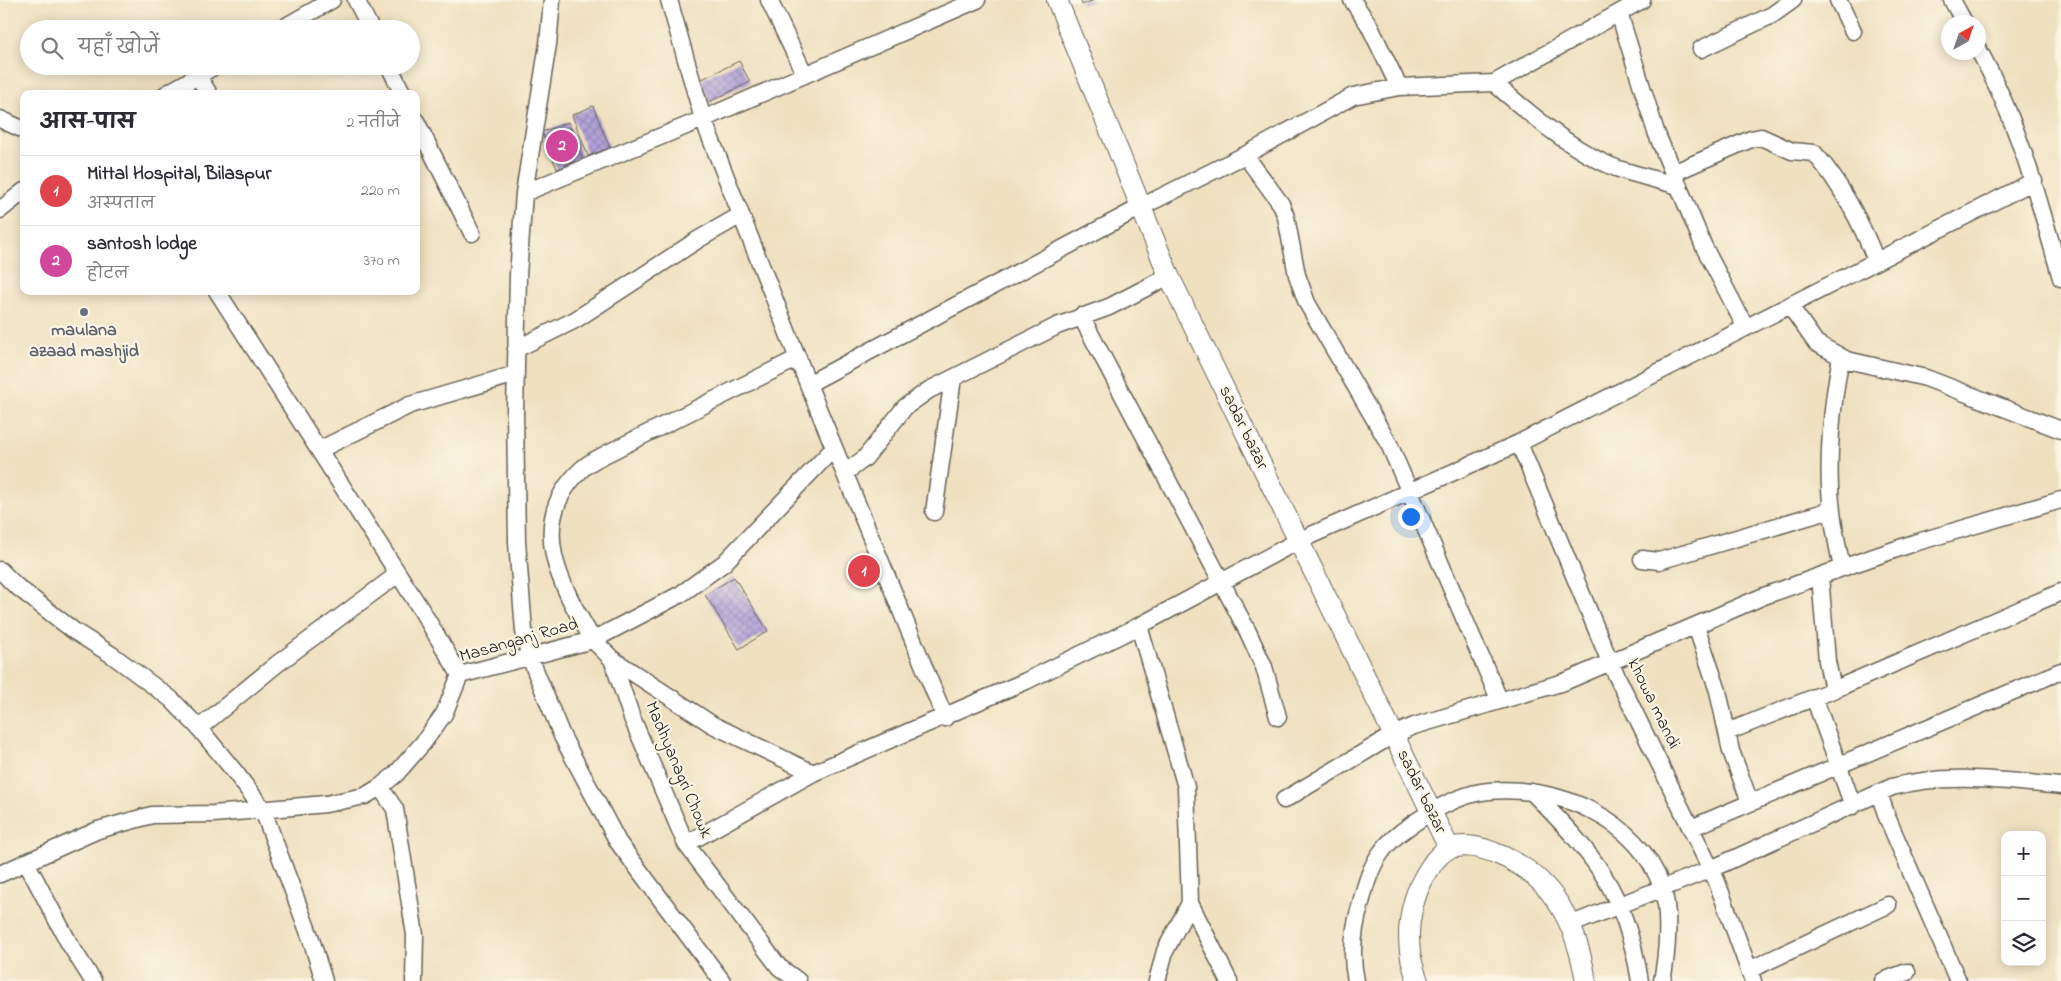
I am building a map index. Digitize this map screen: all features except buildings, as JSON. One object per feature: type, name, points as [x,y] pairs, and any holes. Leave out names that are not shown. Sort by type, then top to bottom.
[{"type":"main road","name":"sadar bazar","points":[[1057,0],[1169,276],[1449,848]]},
{"type":"main road","points":[[1418,981],[1410,950],[1409,920],[1417,891],[1435,859],[1449,848],[1466,846],[1486,849],[1508,858],[1531,873],[1555,896],[1572,924],[1586,981]]},
{"type":"street","points":[[297,20],[332,0]]},
{"type":"street","points":[[356,0],[366,20]]},
{"type":"street","points":[[552,0],[548,44],[524,193],[518,275],[516,349],[517,542],[524,632],[529,656],[562,736],[618,842],[722,981]]},
{"type":"street","points":[[669,0],[703,119],[808,384],[945,718]]},
{"type":"street","points":[[769,0],[805,75]]},
{"type":"street","points":[[524,193],[703,119],[977,0]]},
{"type":"street","points":[[1352,0],[1369,25],[1399,87]]},
{"type":"street","points":[[808,384],[1141,207],[1245,156],[1353,96],[1399,87],[1494,83],[1642,0]]},
{"type":"street","points":[[1701,49],[1765,19],[1793,0]]},
{"type":"street","points":[[1838,0],[1852,31]]},
{"type":"street","points":[[1952,0],[1960,15]]},
{"type":"street","points":[[1619,13],[1656,132],[1704,247],[1746,328]]},
{"type":"street","points":[[1984,60],[1992,74],[2034,181],[2061,278]]},
{"type":"street","points":[[394,75],[401,90]]},
{"type":"street","points":[[173,90],[198,76],[207,90]]},
{"type":"street","points":[[1494,83],[1532,116],[1573,144],[1615,167],[1676,179],[1751,139],[1761,138],[1792,151],[1814,153],[1832,178],[1860,225],[1876,261]]},
{"type":"street","points":[[0,119],[20,128]]},
{"type":"street","points":[[420,129],[472,233]]},
{"type":"street","points":[[1245,156],[1281,204],[1286,217],[1297,275],[1307,303],[1389,444],[1499,699]]},
{"type":"street","points":[[686,844],[813,773],[945,718],[1139,626],[1298,541],[1410,493],[1519,443],[2034,181]]},
{"type":"street","points":[[0,210],[20,194]]},
{"type":"street","points":[[516,349],[575,320],[699,239],[741,215]]},
{"type":"street","points":[[845,473],[865,458],[905,406],[953,378],[1081,316],[1109,307],[1169,276]]},
{"type":"street","points":[[220,295],[398,574],[460,675]]},
{"type":"street","points":[[1790,306],[1816,343],[1841,357],[1926,378],[2061,430]]},
{"type":"street","points":[[1081,316],[1223,581],[1264,668],[1278,717]]},
{"type":"street","points":[[1841,357],[1835,387],[1830,477],[1831,510],[1842,568]]},
{"type":"street","points":[[798,358],[608,452],[584,467],[570,481],[558,501],[551,529],[554,559],[572,604],[593,640],[681,594],[724,564],[834,448]]},
{"type":"street","points":[[319,450],[410,406],[516,374]]},
{"type":"street","points":[[934,512],[953,378]]},
{"type":"street","name":"khowa mandi","points":[[1519,443],[1610,662],[1711,869],[1751,976]]},
{"type":"street","points":[[1284,800],[1393,735],[1436,718],[1564,682],[1820,576],[1914,543],[2061,500]]},
{"type":"street","points":[[1642,559],[1659,561],[1831,510]]},
{"type":"street","points":[[0,570],[15,585],[74,631],[150,682],[171,699],[199,728],[262,808],[311,939],[324,981]]},
{"type":"street","points":[[199,728],[277,664],[398,574]]},
{"type":"street","points":[[1820,576],[1827,661],[1834,690]]},
{"type":"street","points":[[1727,732],[1834,690],[2061,592]]},
{"type":"street","points":[[1139,626],[1186,787],[1190,903],[1229,981]]},
{"type":"street","points":[[1696,626],[1718,691],[1731,751],[1750,802]]},
{"type":"street","name":"Masanganj Road","points":[[0,874],[98,830],[152,815],[213,814],[262,808],[346,802],[380,787],[396,774],[423,743],[444,714],[460,675],[593,640],[612,659],[713,725],[813,773]]},
{"type":"street","name":"Madhyanagri Chowk","points":[[612,659],[632,718],[686,844],[779,967],[798,981]]},
{"type":"street","points":[[1691,828],[2061,671]]},
{"type":"street","points":[[1814,697],[1853,806]]},
{"type":"street","points":[[1572,924],[1711,869],[1879,794],[1908,783],[1930,780],[2061,786]]},
{"type":"street","points":[[380,787],[395,809],[414,935],[414,981]]},
{"type":"street","points":[[1356,981],[1351,962],[1354,925],[1367,880],[1380,854],[1396,835],[1431,812],[1462,797],[1488,791],[1532,792],[1553,795],[1583,805],[1610,821],[1631,840],[1648,860],[1662,888],[1666,916],[1666,959],[1662,981]]},
{"type":"street","points":[[1532,792],[1580,840],[1600,868],[1621,905],[1634,945],[1640,981]]},
{"type":"street","points":[[1879,794],[1887,817],[1958,981]]},
{"type":"street","points":[[26,862],[69,943],[93,981]]},
{"type":"street","points":[[1157,981],[1164,951],[1190,903]]},
{"type":"street","points":[[1751,976],[1888,904]]},
{"type":"street","points":[[1883,981],[1907,972]]},
{"type":"place","name":"santosh lodge","points":[[562,146]]},
{"type":"place","name":"maulana azaad mashjid","points":[[84,312]]},
{"type":"place","name":"Mittal Hospital, Bilaspur","points":[[864,571]]}]
